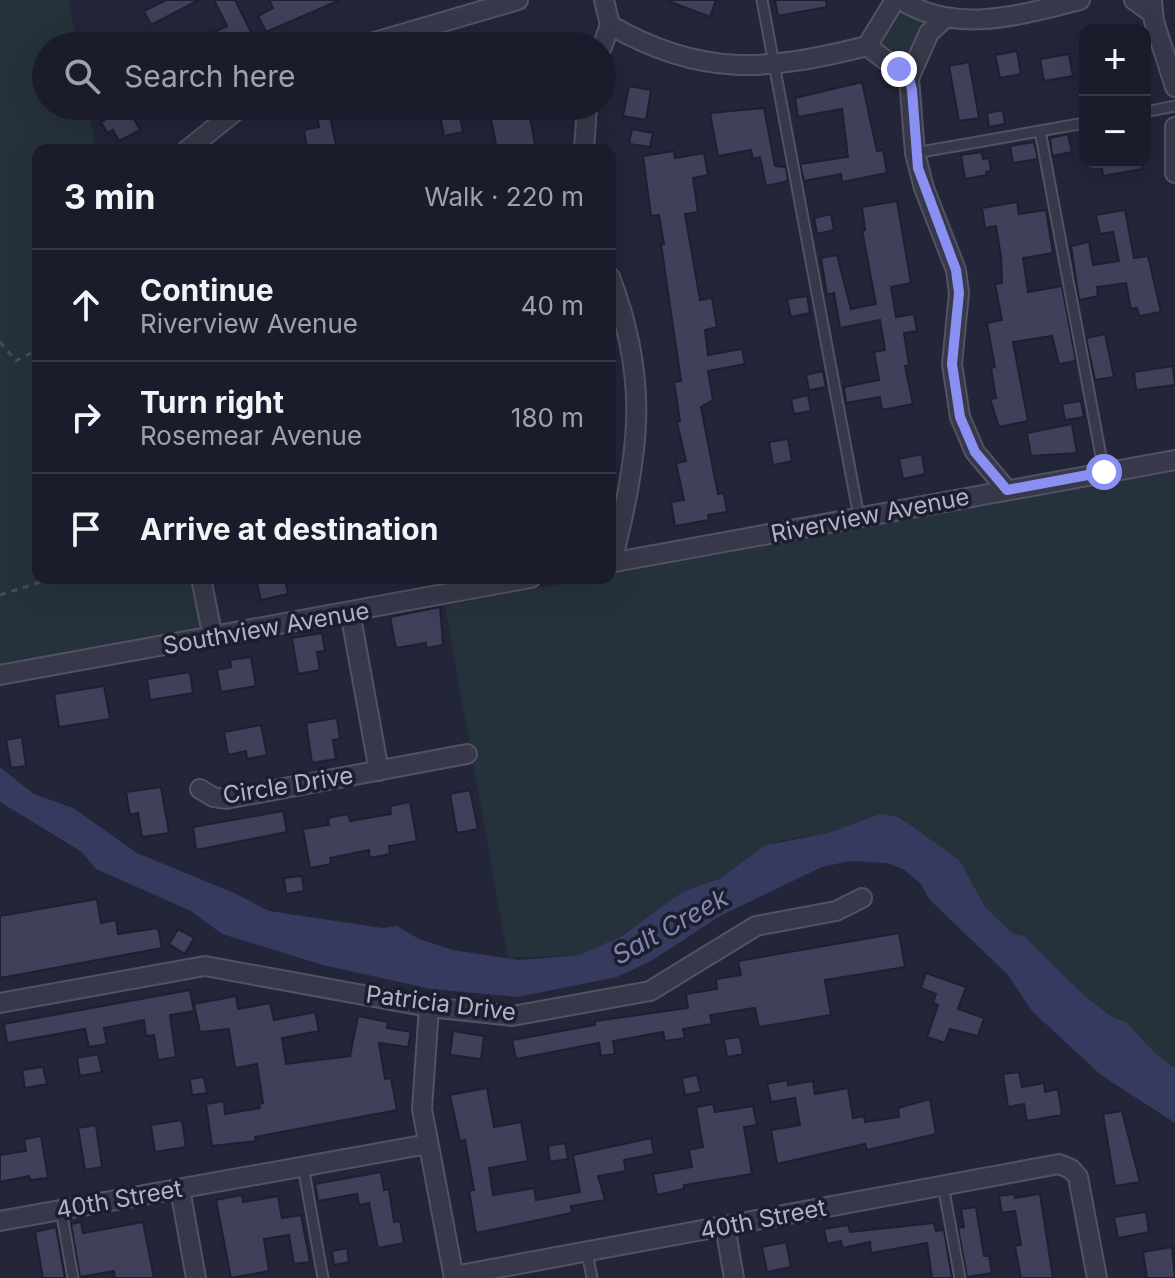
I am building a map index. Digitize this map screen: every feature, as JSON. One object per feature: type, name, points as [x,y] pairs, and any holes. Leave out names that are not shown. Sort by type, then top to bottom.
[{"type":"street","points":[[409,32],[518,0]]},
{"type":"street","points":[[604,0],[610,25],[607,32]]},
{"type":"street","points":[[610,25],[649,48],[672,56],[739,66],[774,64],[867,46],[895,0]]},
{"type":"street","points":[[901,0],[943,20],[1016,17],[1080,0]]},
{"type":"street","points":[[1134,0],[1152,6],[1175,83]]},
{"type":"street","points":[[943,20],[929,33],[909,78],[915,153],[924,188],[956,270],[959,293],[952,364],[960,417],[975,452],[1007,490]]},
{"type":"street","points":[[867,46],[909,78]]},
{"type":"street","points":[[194,144],[224,120]]},
{"type":"street","points":[[584,144],[586,120]]},
{"type":"street","points":[[1175,127],[1175,173]]},
{"type":"street","points":[[616,297],[626,331],[639,412],[634,465],[616,542]]},
{"type":"street","name":"Riverview Avenue","points":[[616,562],[1175,460]]},
{"type":"street","points":[[202,584],[213,638]]},
{"type":"street","name":"Southview Avenue","points":[[0,675],[499,584]]},
{"type":"street","name":"Circle Drive","points":[[350,612],[379,771]]},
{"type":"street","name":"Circle Drive","points":[[200,789],[213,797],[226,799],[467,754]]},
{"type":"street","name":"Patricia Drive","points":[[0,1003],[205,966],[429,1007],[512,1016],[650,991],[756,926],[836,911],[862,898]]},
{"type":"street","points":[[429,1007],[422,1109],[454,1277]]},
{"type":"street","name":"40th Street","points":[[0,1221],[428,1144]]},
{"type":"street","name":"40th Street","points":[[454,1277],[1052,1164],[1071,1169],[1078,1177],[1097,1278]]},
{"type":"street","points":[[180,1189],[196,1278]]},
{"type":"street","points":[[725,1226],[734,1278]]},
{"type":"lane","points":[[762,0],[859,517]]},
{"type":"lane","points":[[1151,111],[1175,106]]},
{"type":"lane","points":[[915,153],[1079,124]]},
{"type":"lane","points":[[1040,131],[1104,472]]},
{"type":"lane","points":[[303,1166],[323,1278]]},
{"type":"lane","points":[[943,1185],[960,1278]]},
{"type":"lane","points":[[61,1210],[73,1278]]},
{"type":"lane","points":[[587,1252],[592,1278]]},
{"type":"path","points":[[0,342],[16,361],[32,352]]},
{"type":"path","points":[[0,595],[34,584]]},
{"type":"shaded area","points":[[0,0],[69,0],[75,32],[32,32],[32,120],[91,120],[95,144],[32,144],[32,584],[193,584],[200,618],[197,631],[0,669]]},
{"type":"shaded area","points":[[900,8],[923,18],[924,25],[904,61],[882,48],[881,39]]},
{"type":"shaded area","points":[[1175,468],[1175,1068],[1154,1052],[1126,1022],[1112,1017],[1086,997],[1024,936],[1013,934],[985,907],[960,861],[896,816],[880,814],[828,833],[779,841],[719,879],[684,891],[656,914],[603,946],[580,955],[508,958],[445,606],[560,584],[616,584],[616,574]]},
{"type":"water","name":"Salt Creek","points":[[0,767],[34,794],[73,808],[137,853],[269,911],[382,928],[397,926],[419,939],[453,950],[519,960],[580,955],[622,936],[684,891],[719,879],[766,845],[828,833],[880,814],[896,816],[960,861],[985,907],[1013,934],[1024,936],[1086,997],[1112,1017],[1126,1022],[1154,1052],[1175,1068],[1175,1123],[1101,1075],[1032,1011],[1008,975],[930,900],[920,883],[903,869],[887,863],[850,861],[822,867],[720,916],[651,961],[617,977],[517,997],[431,989],[323,965],[222,934],[191,911],[96,869],[82,852],[0,802]]},
{"type":"building","points":[[166,0],[199,0],[151,25],[144,11]]},
{"type":"building","points":[[214,0],[235,0],[251,32],[215,32],[227,26]]},
{"type":"building","points":[[269,0],[340,0],[266,32],[258,16],[273,8]]},
{"type":"building","points":[[666,0],[716,0],[710,17]]},
{"type":"building","points":[[775,0],[826,0],[827,7],[778,16]]},
{"type":"building","points":[[1017,51],[1021,74],[1000,78],[995,55]]},
{"type":"building","points":[[1069,54],[1073,76],[1044,81],[1040,59]]},
{"type":"building","points":[[969,62],[979,118],[959,121],[949,66]]},
{"type":"building","points":[[862,82],[877,151],[883,150],[887,173],[842,182],[841,174],[804,181],[800,164],[848,157],[842,109],[798,117],[795,98]]},
{"type":"building","points":[[629,86],[651,90],[646,120],[623,116]]},
{"type":"building","points":[[764,108],[775,166],[786,167],[788,181],[766,186],[760,157],[753,159],[751,150],[718,156],[710,113]]},
{"type":"building","points":[[1003,110],[1005,124],[989,127],[987,113]]},
{"type":"building","points":[[135,120],[140,130],[119,141],[113,130],[107,133],[101,122]]},
{"type":"building","points":[[318,120],[331,120],[336,144],[306,144],[304,130],[319,127]]},
{"type":"building","points":[[441,120],[461,120],[463,132],[444,136]]},
{"type":"building","points":[[491,120],[531,120],[535,144],[496,144]]},
{"type":"building","points":[[632,129],[653,133],[650,147],[629,144]]},
{"type":"building","points":[[1068,134],[1072,152],[1052,156],[1050,138]]},
{"type":"building","points":[[1034,142],[1038,159],[1013,163],[1010,146]]},
{"type":"building","points":[[674,151],[675,158],[704,153],[708,175],[693,178],[698,212],[685,214],[700,300],[712,298],[717,327],[705,330],[708,355],[742,349],[745,364],[708,371],[713,400],[701,407],[718,494],[724,493],[727,512],[708,515],[709,520],[675,526],[671,502],[684,500],[676,463],[686,461],[677,422],[680,421],[674,382],[681,381],[661,244],[664,244],[659,215],[651,216],[643,156]]},
{"type":"building","points":[[982,152],[983,159],[989,158],[991,171],[986,172],[987,175],[965,179],[961,155]]},
{"type":"building","points":[[1102,168],[1142,168],[1142,169],[1103,176]]},
{"type":"building","points":[[897,201],[911,283],[891,287],[896,317],[914,314],[917,331],[904,333],[909,365],[905,366],[913,404],[882,410],[880,397],[846,403],[844,387],[879,380],[874,352],[885,350],[880,320],[840,328],[834,293],[827,295],[821,258],[837,255],[851,309],[876,304],[862,230],[865,230],[862,207]]},
{"type":"building","points":[[1017,202],[1019,214],[1046,210],[1053,253],[1023,258],[1028,292],[1062,286],[1076,361],[1059,364],[1052,336],[1013,342],[1028,421],[999,427],[990,399],[996,398],[991,368],[995,367],[987,323],[1002,320],[995,284],[1002,283],[1001,257],[996,226],[985,228],[982,208]]},
{"type":"building","points":[[1125,210],[1134,258],[1148,256],[1161,312],[1139,316],[1137,308],[1131,309],[1126,283],[1097,287],[1098,296],[1079,300],[1071,246],[1089,242],[1093,265],[1119,261],[1113,232],[1100,234],[1096,215]]},
{"type":"building","points":[[831,214],[834,230],[817,234],[814,218]]},
{"type":"building","points":[[807,296],[810,313],[791,317],[787,299]]},
{"type":"building","points":[[1105,334],[1114,377],[1095,380],[1086,338]]},
{"type":"building","points":[[1173,366],[1175,385],[1136,390],[1134,372]]},
{"type":"building","points":[[823,371],[826,387],[809,390],[806,375]]},
{"type":"building","points":[[808,395],[811,411],[794,414],[791,399]]},
{"type":"building","points":[[1081,401],[1084,417],[1065,420],[1062,404]]},
{"type":"building","points":[[1072,424],[1077,453],[1031,456],[1027,433]]},
{"type":"building","points":[[788,439],[792,461],[773,465],[769,442]]},
{"type":"building","points":[[922,454],[925,474],[903,479],[899,459]]},
{"type":"building","points":[[257,584],[286,584],[288,594],[261,600]]},
{"type":"building","points":[[440,607],[443,645],[426,648],[426,643],[396,648],[390,617]]},
{"type":"building","points":[[322,633],[325,651],[317,652],[320,670],[298,674],[292,638]]},
{"type":"building","points":[[251,657],[256,686],[221,692],[217,670],[231,667],[230,660]]},
{"type":"building","points":[[190,672],[193,693],[150,700],[147,679]]},
{"type":"building","points":[[104,686],[110,719],[59,727],[54,694]]},
{"type":"building","points":[[337,718],[340,739],[333,740],[336,759],[312,763],[306,723]]},
{"type":"building","points":[[261,725],[267,755],[247,759],[246,751],[228,755],[224,732]]},
{"type":"building","points":[[22,737],[26,766],[11,768],[6,740]]},
{"type":"building","points":[[161,787],[169,833],[142,837],[138,813],[130,815],[126,792]]},
{"type":"building","points":[[470,790],[478,829],[457,833],[450,794]]},
{"type":"building","points":[[410,802],[417,841],[389,846],[390,854],[370,858],[369,850],[330,858],[331,864],[310,868],[303,829],[329,825],[328,818],[348,814],[350,821],[391,814],[390,806]]},
{"type":"building","points":[[283,811],[287,832],[196,850],[193,827]]},
{"type":"building","points":[[302,876],[304,891],[286,894],[284,878]]},
{"type":"building","points":[[97,899],[101,923],[116,920],[118,934],[158,928],[162,948],[0,978],[0,916]]},
{"type":"building","points":[[178,929],[194,938],[185,954],[169,944]]},
{"type":"building","points":[[899,933],[905,967],[825,980],[831,1015],[759,1027],[755,1008],[710,1015],[712,1024],[683,1029],[685,1038],[665,1041],[663,1032],[613,1041],[615,1054],[601,1056],[599,1043],[516,1059],[512,1040],[595,1025],[595,1021],[688,1008],[686,994],[717,989],[716,979],[741,975],[738,961]]},
{"type":"building","points":[[926,973],[966,987],[958,1009],[984,1018],[978,1036],[950,1029],[945,1043],[927,1037],[938,1005],[933,1003],[936,994],[921,988]]},
{"type":"building","points":[[190,990],[194,1011],[170,1015],[176,1057],[158,1060],[154,1035],[146,1036],[144,1020],[104,1028],[107,1044],[89,1047],[85,1029],[7,1043],[4,1024]]},
{"type":"building","points":[[236,996],[238,1009],[270,1003],[274,1020],[315,1012],[319,1031],[282,1038],[286,1064],[350,1056],[358,1016],[388,1022],[387,1028],[411,1032],[408,1047],[379,1043],[385,1079],[391,1078],[397,1110],[255,1137],[256,1141],[212,1146],[206,1104],[224,1101],[225,1114],[260,1108],[259,1104],[263,1103],[257,1064],[235,1068],[229,1029],[200,1032],[194,1004]]},
{"type":"building","points":[[453,1031],[484,1036],[481,1059],[450,1055]]},
{"type":"building","points":[[740,1037],[743,1054],[727,1057],[724,1039]]},
{"type":"building","points":[[98,1054],[102,1072],[80,1076],[77,1058]]},
{"type":"building","points":[[43,1067],[47,1084],[25,1088],[22,1070]]},
{"type":"building","points":[[1019,1072],[1022,1087],[1044,1083],[1045,1092],[1058,1089],[1062,1115],[1027,1121],[1024,1104],[1008,1107],[1003,1074]]},
{"type":"building","points":[[697,1075],[701,1092],[685,1095],[682,1078]]},
{"type":"building","points":[[204,1077],[207,1093],[192,1095],[190,1079]]},
{"type":"building","points":[[787,1080],[788,1085],[813,1081],[815,1094],[848,1088],[853,1118],[864,1116],[865,1122],[899,1117],[898,1108],[930,1099],[936,1134],[867,1150],[865,1144],[777,1164],[771,1130],[800,1125],[795,1098],[771,1102],[767,1084]]},
{"type":"building","points":[[487,1088],[494,1127],[521,1122],[528,1161],[489,1168],[493,1195],[534,1188],[536,1200],[580,1192],[573,1155],[651,1138],[654,1154],[624,1160],[626,1171],[598,1176],[605,1200],[571,1206],[572,1213],[476,1233],[469,1191],[474,1190],[465,1140],[460,1141],[450,1095]]},
{"type":"building","points":[[713,1104],[715,1112],[753,1106],[757,1125],[744,1127],[752,1174],[684,1185],[684,1189],[657,1195],[653,1174],[692,1167],[689,1150],[703,1147],[696,1107]]},
{"type":"building","points":[[1122,1111],[1140,1182],[1115,1186],[1103,1114]]},
{"type":"building","points":[[182,1120],[186,1147],[155,1152],[151,1125]]},
{"type":"building","points":[[96,1125],[102,1167],[85,1170],[78,1128]]},
{"type":"building","points":[[41,1136],[48,1178],[30,1180],[29,1176],[0,1182],[0,1155],[26,1151],[24,1139]]},
{"type":"building","points":[[565,1143],[568,1159],[550,1162],[548,1146]]},
{"type":"building","points":[[381,1172],[384,1190],[389,1189],[394,1222],[400,1221],[404,1243],[378,1248],[369,1203],[359,1205],[357,1194],[318,1201],[315,1184]]},
{"type":"building","points":[[1014,1194],[1015,1198],[1040,1194],[1053,1278],[1021,1278],[1015,1246],[1021,1245],[1015,1211],[1002,1213],[999,1196]]},
{"type":"building","points":[[242,1195],[243,1202],[278,1196],[282,1218],[301,1215],[310,1262],[294,1264],[289,1235],[264,1239],[269,1271],[231,1278],[216,1200]]},
{"type":"building","points":[[976,1207],[984,1256],[989,1256],[992,1273],[967,1277],[958,1228],[964,1227],[961,1209]]},
{"type":"building","points":[[1146,1212],[1149,1232],[1118,1238],[1114,1217]]},
{"type":"building","points":[[81,1222],[83,1233],[143,1222],[154,1278],[115,1278],[114,1271],[80,1277],[71,1224]]},
{"type":"building","points":[[934,1223],[936,1231],[944,1230],[952,1278],[932,1278],[927,1243],[871,1253],[870,1242],[842,1248],[841,1241],[827,1244],[824,1229],[848,1225],[850,1232]]},
{"type":"building","points":[[56,1227],[65,1278],[43,1278],[35,1232]]},
{"type":"building","points":[[786,1242],[791,1267],[767,1272],[762,1247]]},
{"type":"building","points":[[1172,1247],[1175,1278],[1147,1278],[1143,1252]]},
{"type":"building","points":[[347,1248],[349,1262],[334,1265],[332,1251]]},
{"type":"route","points":[[899,69],[909,78],[912,90],[918,168],[956,270],[959,293],[952,364],[960,417],[966,435],[975,452],[1007,490],[1104,472]]}]
